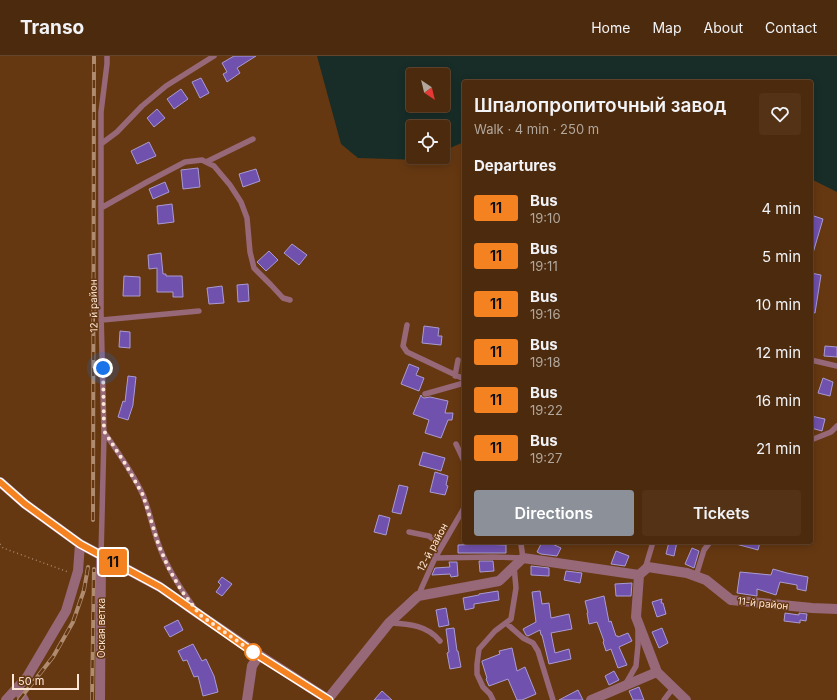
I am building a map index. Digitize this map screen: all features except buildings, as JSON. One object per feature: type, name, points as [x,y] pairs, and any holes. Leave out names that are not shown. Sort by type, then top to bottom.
[{"type":"street","points":[[0,482],[25,504],[80,544],[160,587],[328,700],[389,623],[418,596],[499,581],[523,558],[642,573],[636,617],[657,672],[686,700]]},
{"type":"street","points":[[6,700],[26,677],[66,611],[77,575],[80,544]]},
{"type":"street","name":"Оская ветка","points":[[100,700],[101,556]]},
{"type":"street","name":"11-й район","points":[[642,573],[648,567],[687,573],[706,580],[731,600],[837,609]]},
{"type":"street","points":[[247,700],[252,666],[259,655]]},
{"type":"street","points":[[591,700],[657,672]]},
{"type":"street","points":[[17,688],[24,700]]},
{"type":"lane","name":"12-й район","points":[[101,556],[104,431],[101,112],[107,56]]},
{"type":"lane","points":[[101,144],[117,132],[142,106],[166,86],[214,56]]},
{"type":"lane","points":[[206,162],[253,139]]},
{"type":"lane","points":[[101,208],[185,162],[202,160],[214,166],[230,185],[241,202],[247,218],[250,252],[254,268],[283,298],[290,300]]},
{"type":"lane","points":[[102,320],[199,311]]},
{"type":"lane","points":[[407,325],[403,346],[407,352],[462,378]]},
{"type":"lane","points":[[455,376],[458,360]]},
{"type":"lane","points":[[813,360],[837,366]]},
{"type":"lane","points":[[425,394],[462,384]]},
{"type":"lane","points":[[813,439],[831,432],[837,426]]},
{"type":"lane","points":[[104,431],[143,495],[159,546],[169,569],[181,590],[200,615]]},
{"type":"lane","points":[[456,444],[462,457]]},
{"type":"lane","name":"12-й район","points":[[418,596],[435,558],[462,511]]},
{"type":"lane","points":[[409,532],[429,536],[442,546]]},
{"type":"lane","points":[[435,558],[523,558],[521,544]]},
{"type":"lane","points":[[642,573],[652,544]]},
{"type":"lane","points":[[696,576],[704,550],[708,544]]},
{"type":"lane","points":[[493,700],[490,694],[483,687],[477,674],[479,649],[495,631],[511,619],[516,588],[514,566]]},
{"type":"lane","points":[[625,686],[636,666],[638,622]]},
{"type":"lane","points":[[389,623],[406,624],[424,628],[434,634],[440,641]]},
{"type":"lane","points":[[506,623],[523,638],[534,642],[552,700]]},
{"type":"lane","points":[[664,700],[673,688]]},
{"type":"path","points":[[0,544],[4,548],[77,575]]},
{"type":"water","points":[[317,56],[837,56],[837,192],[813,180],[813,80],[462,80],[462,143],[450,148],[450,120],[406,120],[406,160],[358,158],[341,144]]},
{"type":"railway","points":[[93,520],[94,56]]},
{"type":"railway","points":[[19,700],[53,657],[73,622],[84,590],[88,567]]},
{"type":"railway","points":[[92,700],[94,569]]},
{"type":"bus line","name":"11","points":[[0,482],[25,504],[80,544],[160,587],[253,652],[329,700]]},
{"type":"route","points":[[103,368],[104,431],[143,495],[159,546],[169,569],[181,590],[200,615],[253,652]]}]
